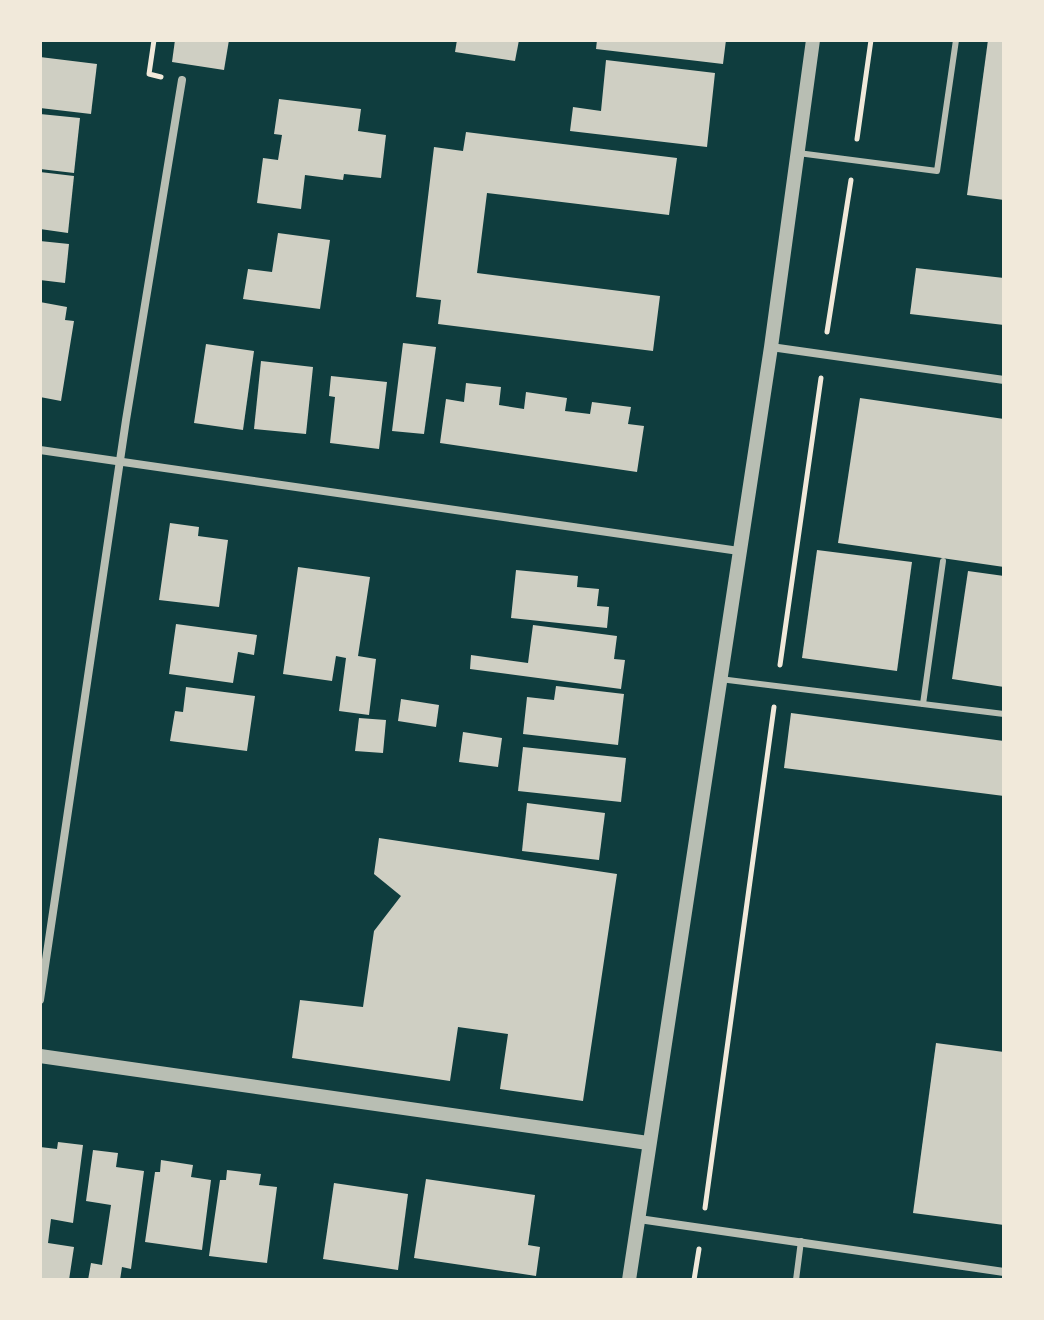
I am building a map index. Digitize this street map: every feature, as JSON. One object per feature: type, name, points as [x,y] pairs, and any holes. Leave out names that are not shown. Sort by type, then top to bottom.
[{"type":"street","points":[[629,1280],[771,347],[813,40]]},
{"type":"street","points":[[40,1000],[182,80]]},
{"type":"street","points":[[771,347],[1004,380]]},
{"type":"street","points":[[40,450],[739,551]]},
{"type":"street","points":[[40,1056],[648,1143]]},
{"type":"street","points":[[639,1219],[1004,1272]]},
{"type":"lane","points":[[798,153],[937,171],[956,40]]},
{"type":"lane","points":[[923,704],[943,561]]},
{"type":"lane","points":[[720,679],[1004,714]]},
{"type":"lane","points":[[796,1280],[801,1241]]},
{"type":"path","points":[[154,40],[149,74],[182,80]]},
{"type":"path","points":[[694,1280],[871,40]]},
{"type":"building","points":[[175,40],[229,40],[224,70],[172,62]]},
{"type":"building","points":[[457,40],[519,40],[515,61],[455,52]]},
{"type":"building","points":[[597,40],[726,40],[723,64],[596,49]]},
{"type":"building","points":[[988,40],[1004,40],[1004,200],[967,195]]},
{"type":"building","points":[[40,57],[97,64],[91,114],[40,108]]},
{"type":"building","points":[[606,60],[715,73],[707,147],[570,131],[573,107],[601,111]]},
{"type":"building","points":[[279,99],[361,109],[358,131],[386,135],[381,178],[344,174],[343,180],[305,175],[301,209],[257,203],[263,158],[278,160],[282,135],[274,134]]},
{"type":"building","points":[[40,114],[80,118],[74,173],[40,169]]},
{"type":"building","points":[[466,132],[677,158],[669,215],[487,193],[477,273],[660,296],[653,351],[438,324],[441,300],[416,297],[434,147],[463,151]]},
{"type":"building","points":[[40,172],[74,176],[68,233],[40,229]]},
{"type":"building","points":[[278,233],[330,240],[320,309],[243,299],[248,269],[272,272]]},
{"type":"building","points":[[40,241],[69,244],[65,283],[40,280]]},
{"type":"building","points":[[916,268],[1004,278],[1004,325],[910,314]]},
{"type":"building","points":[[40,302],[67,307],[65,320],[74,321],[61,401],[40,397]]},
{"type":"building","points":[[403,343],[436,347],[424,434],[392,431]]},
{"type":"building","points":[[206,344],[254,351],[243,430],[194,423]]},
{"type":"building","points":[[261,361],[313,367],[306,434],[254,429]]},
{"type":"building","points":[[331,376],[387,382],[379,449],[330,443],[335,397],[329,396]]},
{"type":"building","points":[[466,383],[501,387],[499,405],[524,409],[526,392],[567,398],[565,411],[590,414],[592,402],[631,407],[628,424],[644,426],[637,472],[440,443],[446,399],[464,402]]},
{"type":"building","points":[[860,398],[1004,419],[1004,567],[838,543]]},
{"type":"building","points":[[170,523],[199,527],[198,536],[228,540],[219,607],[159,600]]},
{"type":"building","points":[[817,550],[912,562],[897,671],[802,658]]},
{"type":"building","points":[[298,567],[370,577],[358,656],[376,659],[369,715],[339,711],[346,658],[336,656],[332,681],[283,674]]},
{"type":"building","points":[[516,570],[578,576],[577,587],[599,589],[597,606],[609,607],[607,628],[511,618]]},
{"type":"building","points":[[968,571],[1004,576],[1004,687],[952,679]]},
{"type":"building","points":[[176,624],[257,635],[254,655],[238,652],[233,683],[169,674]]},
{"type":"building","points":[[533,625],[617,636],[614,659],[625,660],[621,689],[470,669],[471,655],[528,663]]},
{"type":"building","points":[[556,686],[624,694],[618,745],[523,734],[527,697],[554,700]]},
{"type":"building","points":[[186,687],[255,696],[247,751],[170,741],[175,711],[183,712]]},
{"type":"building","points":[[401,699],[439,705],[436,727],[398,721]]},
{"type":"building","points":[[791,713],[1004,741],[1004,796],[784,768]]},
{"type":"building","points":[[359,718],[386,720],[383,753],[355,751]]},
{"type":"building","points":[[463,732],[502,738],[498,767],[459,762]]},
{"type":"building","points":[[523,747],[626,758],[621,802],[518,791]]},
{"type":"building","points":[[527,803],[605,813],[599,860],[522,851]]},
{"type":"building","points":[[379,838],[617,874],[583,1101],[500,1089],[508,1034],[458,1027],[450,1081],[292,1058],[300,1000],[363,1007],[374,931],[401,896],[374,874]]},
{"type":"building","points":[[936,1043],[1004,1052],[1004,1225],[913,1213]]},
{"type":"building","points":[[58,1142],[83,1145],[73,1223],[51,1219],[48,1243],[74,1247],[69,1280],[40,1280],[40,1147],[57,1149]]},
{"type":"building","points":[[93,1150],[118,1153],[116,1167],[144,1171],[131,1269],[122,1267],[120,1280],[88,1280],[91,1263],[102,1265],[111,1205],[86,1201]]},
{"type":"building","points":[[161,1160],[193,1165],[191,1177],[211,1180],[202,1250],[145,1242],[155,1172],[160,1172]]},
{"type":"building","points":[[227,1170],[261,1174],[259,1185],[277,1187],[267,1263],[209,1256],[220,1180],[226,1180]]},
{"type":"building","points":[[426,1179],[535,1195],[528,1245],[540,1247],[536,1276],[414,1258]]},
{"type":"building","points":[[334,1183],[408,1194],[398,1270],[323,1259]]}]
